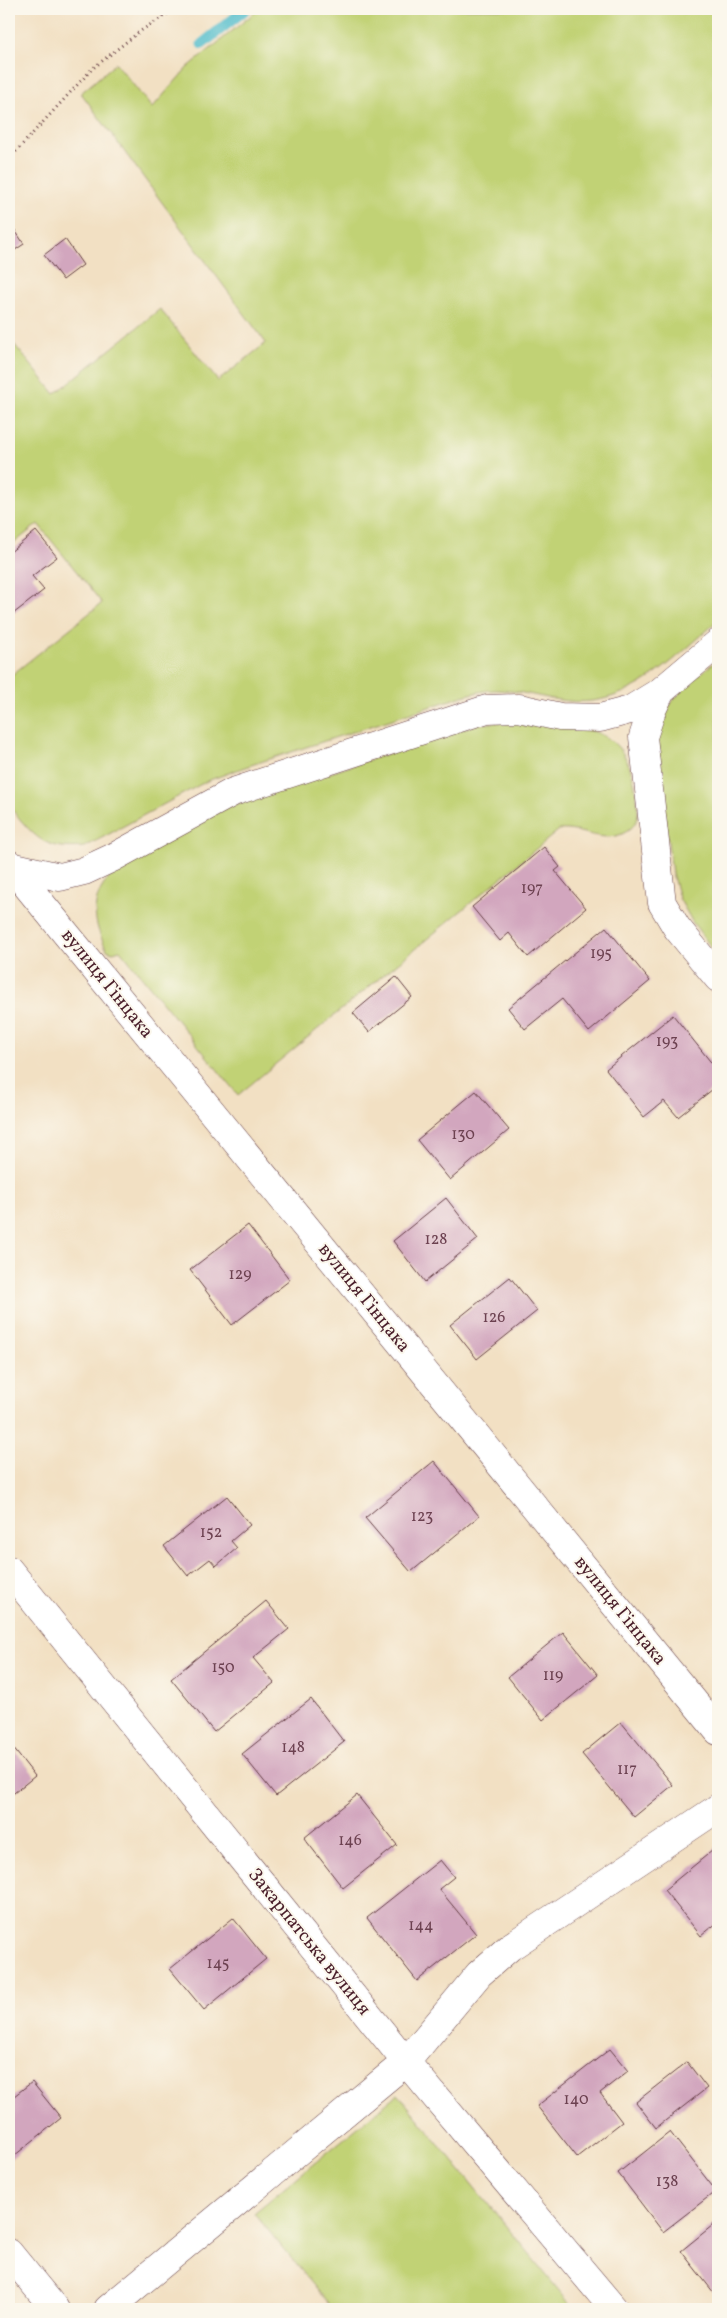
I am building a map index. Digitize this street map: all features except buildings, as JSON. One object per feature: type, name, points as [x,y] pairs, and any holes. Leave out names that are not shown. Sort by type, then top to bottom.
[{"type":"street","points":[[9,865],[60,877],[84,872],[233,792],[487,709],[519,708],[560,717],[600,718],[630,710],[661,691],[718,643]]},
{"type":"street","points":[[661,691],[649,717],[643,737],[662,903],[677,928],[718,978]]},
{"type":"street","name":"вулиця Гінцака","points":[[9,865],[718,1731]]},
{"type":"street","name":"Закарпатська вулиця","points":[[9,1570],[406,2062],[614,2309]]},
{"type":"street","points":[[108,2309],[406,2062],[479,1974],[510,1947],[718,1808]]},
{"type":"street","points":[[9,2253],[55,2309]]},
{"type":"path","points":[[9,159],[92,69],[139,32],[175,9]]},
{"type":"green space","points":[[259,9],[718,9],[718,621],[650,678],[632,689],[612,697],[591,701],[568,701],[514,691],[496,690],[466,695],[207,781],[85,847],[71,848],[49,844],[33,833],[9,806],[9,677],[102,603],[38,524],[9,547],[9,338],[55,394],[160,309],[218,381],[266,343],[81,93],[116,63],[152,108],[187,68]]},
{"type":"green space","points":[[718,659],[718,956],[693,923],[679,898],[672,873],[656,750],[662,720],[668,708],[695,678]]},
{"type":"green space","points":[[525,720],[585,729],[601,734],[614,743],[624,756],[632,774],[638,805],[638,815],[635,824],[622,834],[606,837],[559,830],[238,1095],[120,950],[113,952],[107,950],[97,925],[95,914],[99,893],[105,883],[124,864],[227,807],[478,724]]},
{"type":"green space","points":[[398,2094],[574,2309],[333,2309],[254,2213]]},
{"type":"waterway","points":[[202,44],[246,9]]}]
